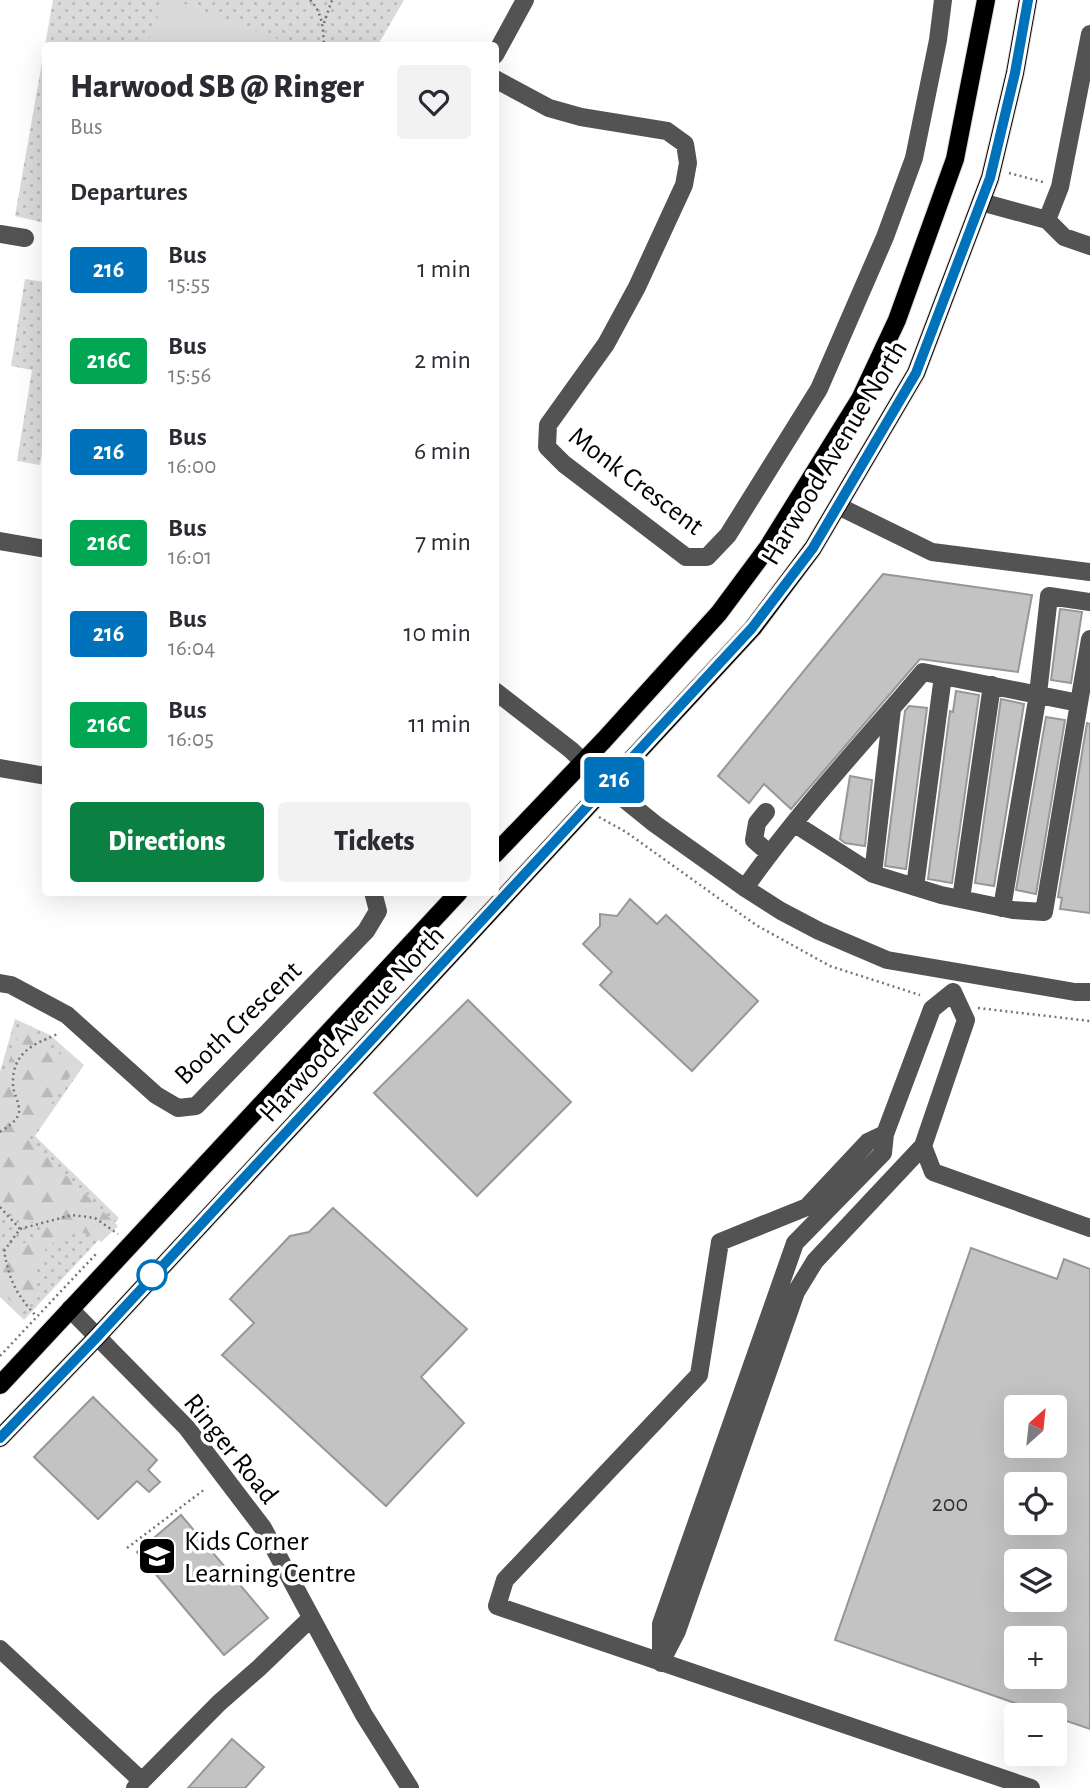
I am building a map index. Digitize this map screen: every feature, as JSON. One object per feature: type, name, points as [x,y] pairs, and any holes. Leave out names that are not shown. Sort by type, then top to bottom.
[{"type":"main road","name":"Harwood Avenue North","points":[[499,850],[583,762],[727,602],[768,547],[860,398],[897,320],[955,159],[986,0]]},
{"type":"main road","name":"Harwood Avenue North","points":[[0,1438],[608,786],[752,628],[813,548],[916,373],[992,169],[1015,73],[1028,0]]},
{"type":"main road","name":"Harwood Avenue North","points":[[0,1385],[455,896]]},
{"type":"street","points":[[499,48],[525,0]]},
{"type":"street","name":"Monk Crescent","points":[[499,81],[549,108],[581,117],[667,131],[685,144],[688,163],[684,185],[637,287],[606,344],[548,425],[547,447],[564,464],[686,557],[707,556],[728,535],[820,388],[886,237],[914,158],[938,40],[943,0]]},
{"type":"street","points":[[1047,220],[1060,187],[1090,34]]},
{"type":"street","points":[[981,202],[1047,220],[1064,237],[1090,246]]},
{"type":"street","points":[[0,234],[26,238]]},
{"type":"street","points":[[838,506],[932,552],[1090,572]]},
{"type":"street","points":[[0,541],[42,548]]},
{"type":"street","points":[[1002,908],[1038,694],[1049,596],[1090,602]]},
{"type":"street","points":[[796,824],[873,874],[961,899],[1002,908],[1044,912],[1090,639]]},
{"type":"street","points":[[745,888],[770,854],[923,672],[1079,703]]},
{"type":"street","points":[[915,887],[943,676]]},
{"type":"street","points":[[961,899],[992,685]]},
{"type":"street","points":[[499,694],[655,824],[745,888],[819,931],[887,960],[1075,992],[1090,992]]},
{"type":"street","points":[[873,874],[892,709]]},
{"type":"street","points":[[0,768],[42,775]]},
{"type":"street","points":[[766,812],[757,823],[754,840],[770,854]]},
{"type":"street","name":"Booth Crescent","points":[[0,983],[11,985],[67,1015],[156,1095],[178,1108],[196,1106],[366,931],[378,911],[374,896]]},
{"type":"street","points":[[953,992],[966,1020],[923,1146],[815,1261],[796,1292],[677,1631],[661,1663],[661,1624],[795,1243],[883,1153],[885,1133],[932,1009],[953,992]]},
{"type":"street","points":[[885,1133],[869,1142],[807,1206],[720,1242],[699,1375],[505,1580],[497,1606],[1031,1788]]},
{"type":"street","points":[[923,1146],[933,1172],[1090,1228]]},
{"type":"street","name":"Ringer Road","points":[[70,1309],[187,1428],[262,1528],[364,1715],[410,1788]]},
{"type":"street","points":[[0,1649],[139,1784],[219,1703],[312,1618]]},
{"type":"path","points":[[310,0],[323,24],[324,42]]},
{"type":"path","points":[[323,24],[332,0]]},
{"type":"path","points":[[992,169],[1060,187]]},
{"type":"path","points":[[0,1132],[15,1121],[19,1110],[13,1084],[23,1051],[34,1043],[58,1034]]},
{"type":"path","points":[[0,1208],[20,1229]]},
{"type":"path","points":[[37,1317],[18,1297],[9,1277],[4,1251],[20,1229],[72,1215],[95,1218],[131,1242]]},
{"type":"path","points":[[127,1548],[205,1489]]},
{"type":"green space","points":[[53,0],[404,0],[380,42],[46,42]]},
{"type":"green space","points":[[164,0],[174,0],[286,42],[148,42]]},
{"type":"green space","points":[[42,63],[42,222],[15,216]]},
{"type":"green space","points":[[25,279],[42,282],[40,465],[17,461],[32,370],[11,366]]},
{"type":"green space","points":[[15,1019],[50,1035],[84,1065],[35,1136],[119,1218],[24,1320],[0,1297],[0,1072]]},
{"type":"green space","points":[[21,1027],[77,1066],[28,1138],[118,1226],[101,1242],[90,1235],[76,1233],[49,1246],[42,1253],[35,1269],[38,1297],[21,1311],[0,1291],[0,1254],[27,1242],[42,1230],[45,1217],[31,1222],[0,1209],[0,1087]]},
{"type":"building","points":[[883,574],[1032,595],[1018,672],[920,659],[791,809],[764,784],[749,803],[718,776]]},
{"type":"building","points":[[1060,609],[1082,612],[1071,683],[1051,680]]},
{"type":"building","points":[[956,691],[979,695],[952,883],[928,879],[950,711],[953,712]]},
{"type":"building","points":[[1001,699],[1024,704],[994,886],[975,883]]},
{"type":"building","points":[[909,706],[927,708],[906,869],[885,866],[905,711]]},
{"type":"building","points":[[1046,717],[1065,720],[1036,894],[1016,890]]},
{"type":"building","points":[[1087,723],[1090,724],[1090,913],[1060,909],[1062,898],[1058,897]]},
{"type":"building","points":[[850,776],[872,780],[865,846],[845,843],[840,839]]},
{"type":"building","points":[[630,899],[657,924],[666,915],[758,1001],[692,1071],[600,985],[612,972],[583,944],[600,926],[600,914],[617,916]]},
{"type":"building","points":[[468,1000],[571,1102],[477,1196],[374,1093]]},
{"type":"building","points":[[333,1208],[467,1329],[421,1377],[464,1423],[386,1506],[222,1355],[254,1323],[230,1299],[290,1236],[309,1232]]},
{"type":"building","points":[[971,1248],[1057,1279],[1064,1259],[1090,1269],[1090,1729],[1067,1721],[1067,1703],[1015,1703],[835,1640]]},
{"type":"building","points":[[93,1397],[157,1460],[148,1470],[160,1482],[149,1492],[137,1481],[98,1519],[34,1457]]},
{"type":"building","points":[[181,1515],[268,1618],[224,1655],[137,1552]]},
{"type":"building","points":[[232,1739],[264,1767],[245,1788],[188,1788]]},
{"type":"bus line","name":"216","points":[[0,1438],[588,808],[752,628],[813,548],[916,373],[990,178],[1015,73],[1028,0]]},
{"type":"place","name":"Kids Corner Learning Centre","points":[[157,1556]]}]
